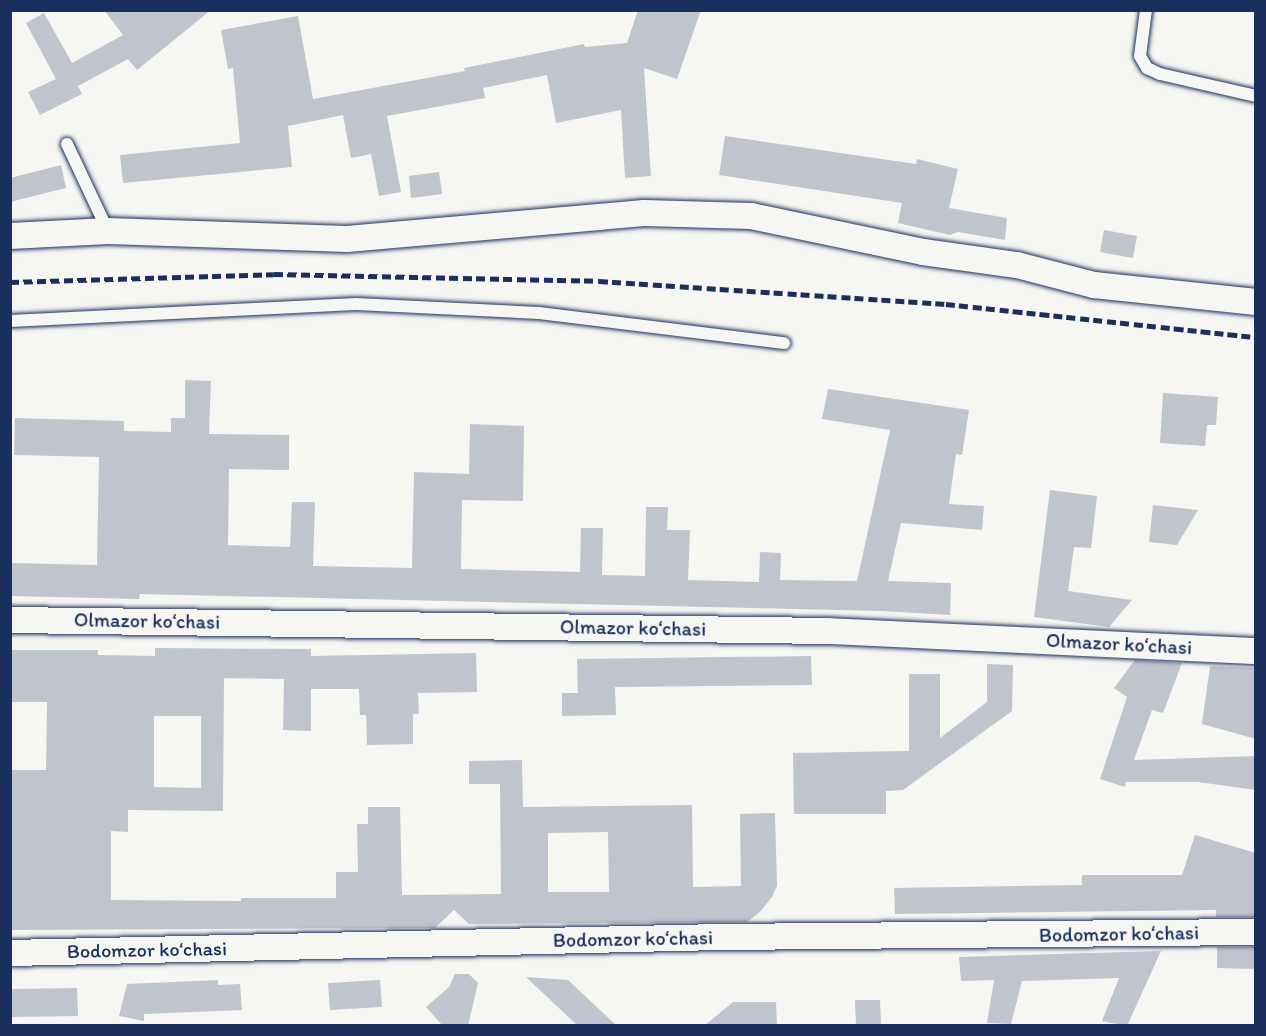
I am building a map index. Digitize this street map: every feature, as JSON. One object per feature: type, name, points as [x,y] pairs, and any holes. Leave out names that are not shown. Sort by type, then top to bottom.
[{"type":"street","points":[[10,236],[108,231],[347,239],[645,213],[751,216],[923,252],[1017,265],[1094,285],[1256,302]]},
{"type":"street","name":"Olmazor koʻchasi","points":[[10,620],[816,631],[1256,651]]},
{"type":"street","name":"Bodomzor koʻchasi","points":[[10,953],[723,937],[1256,932]]},
{"type":"lane","points":[[1146,10],[1140,57],[1147,68],[1160,74],[1256,96]]},
{"type":"lane","points":[[67,144],[108,231]]},
{"type":"lane","points":[[10,321],[356,303],[539,313],[783,343]]},
{"type":"building","points":[[104,10],[211,10],[137,70],[128,59],[78,86],[82,94],[40,115],[28,92],[56,79],[26,23],[44,13],[72,63],[123,35]]},
{"type":"building","points":[[638,10],[701,10],[677,79],[644,68],[651,176],[625,178],[621,110],[556,123],[547,75],[483,88],[485,98],[387,116],[401,192],[379,196],[371,154],[351,158],[343,115],[288,126],[292,167],[123,183],[120,155],[240,143],[233,68],[228,69],[221,30],[298,16],[313,99],[465,71],[464,68],[584,44],[585,47],[627,43]]},
{"type":"building","points":[[725,136],[916,164],[917,159],[958,169],[949,208],[1007,218],[1005,240],[958,232],[950,235],[898,223],[902,203],[719,175]]},
{"type":"building","points":[[61,165],[66,188],[10,202],[10,178]]},
{"type":"building","points":[[439,172],[442,194],[411,198],[409,176]]},
{"type":"building","points":[[1104,230],[1137,236],[1133,258],[1100,252]]},
{"type":"building","points":[[185,380],[211,381],[209,434],[289,435],[289,470],[229,469],[228,545],[290,547],[292,502],[315,502],[313,566],[412,568],[414,472],[469,474],[470,424],[524,426],[523,501],[462,500],[461,569],[580,572],[581,528],[603,528],[602,575],[645,576],[646,507],[668,507],[667,530],[690,530],[688,580],[759,582],[760,552],[781,553],[780,580],[857,581],[890,430],[822,419],[828,389],[969,410],[962,455],[956,454],[949,504],[984,506],[982,530],[901,523],[888,581],[951,583],[950,615],[883,611],[140,594],[139,599],[10,596],[10,563],[97,565],[99,457],[14,455],[15,418],[124,421],[124,431],[171,432],[171,418],[185,418]]},
{"type":"building","points":[[1163,393],[1218,397],[1216,425],[1207,425],[1205,446],[1160,443]]},
{"type":"building","points":[[1050,490],[1097,496],[1091,548],[1074,547],[1068,591],[1132,600],[1109,627],[1034,617]]},
{"type":"building","points":[[1153,505],[1198,510],[1177,545],[1149,542]]},
{"type":"building","points":[[155,648],[311,649],[311,656],[476,653],[477,692],[418,693],[419,714],[413,714],[413,744],[367,745],[366,715],[360,715],[359,689],[311,689],[311,731],[283,730],[284,679],[224,678],[223,811],[128,810],[128,832],[111,831],[111,900],[241,901],[241,898],[336,898],[336,872],[358,872],[357,824],[368,824],[368,807],[400,807],[402,895],[501,894],[500,784],[469,784],[469,761],[522,760],[523,807],[692,805],[693,887],[741,886],[740,814],[775,813],[777,886],[772,897],[760,912],[747,922],[469,924],[454,910],[435,928],[10,930],[10,770],[46,770],[47,702],[10,702],[10,650],[98,650],[98,655],[155,656]],"holes":[[[154,716],[201,716],[201,788],[154,787]],[[608,832],[609,892],[548,892],[548,833]]]},
{"type":"building","points":[[811,656],[812,685],[615,687],[616,715],[562,716],[562,693],[578,693],[577,659]]},
{"type":"building","points":[[1135,660],[1182,663],[1163,713],[1152,710],[1134,760],[1256,756],[1256,790],[1198,782],[1126,782],[1125,787],[1100,779],[1127,697],[1114,688]]},
{"type":"building","points":[[987,664],[1013,665],[1012,711],[903,790],[886,791],[886,814],[794,814],[793,753],[909,751],[909,674],[940,674],[940,738],[987,702]]},
{"type":"building","points":[[1210,666],[1256,668],[1256,739],[1202,724]]},
{"type":"building","points":[[1195,835],[1256,853],[1256,917],[1216,917],[1216,910],[895,914],[894,888],[1082,885],[1082,875],[1182,875]]},
{"type":"building","points":[[1217,947],[1256,947],[1256,969],[1217,968]]},
{"type":"building","points":[[1161,951],[1127,1026],[1102,1021],[1119,978],[1022,981],[1011,1024],[987,1023],[994,980],[961,981],[959,957]]},
{"type":"building","points":[[455,974],[469,974],[478,983],[468,1026],[443,1026],[426,1007],[449,987]]},
{"type":"building","points":[[526,977],[568,980],[617,1026],[578,1026]]},
{"type":"building","points":[[218,980],[218,985],[240,984],[242,1010],[144,1014],[144,1021],[119,1016],[127,984]]},
{"type":"building","points":[[380,980],[382,1007],[330,1010],[328,983]]},
{"type":"building","points":[[77,988],[78,1016],[10,1017],[10,989]]},
{"type":"building","points":[[855,1000],[880,1000],[881,1026],[856,1026]]},
{"type":"building","points":[[733,1002],[776,1002],[777,1026],[704,1026]]},
{"type":"railway","points":[[10,282],[274,274],[599,281],[946,304],[1256,337]]}]
